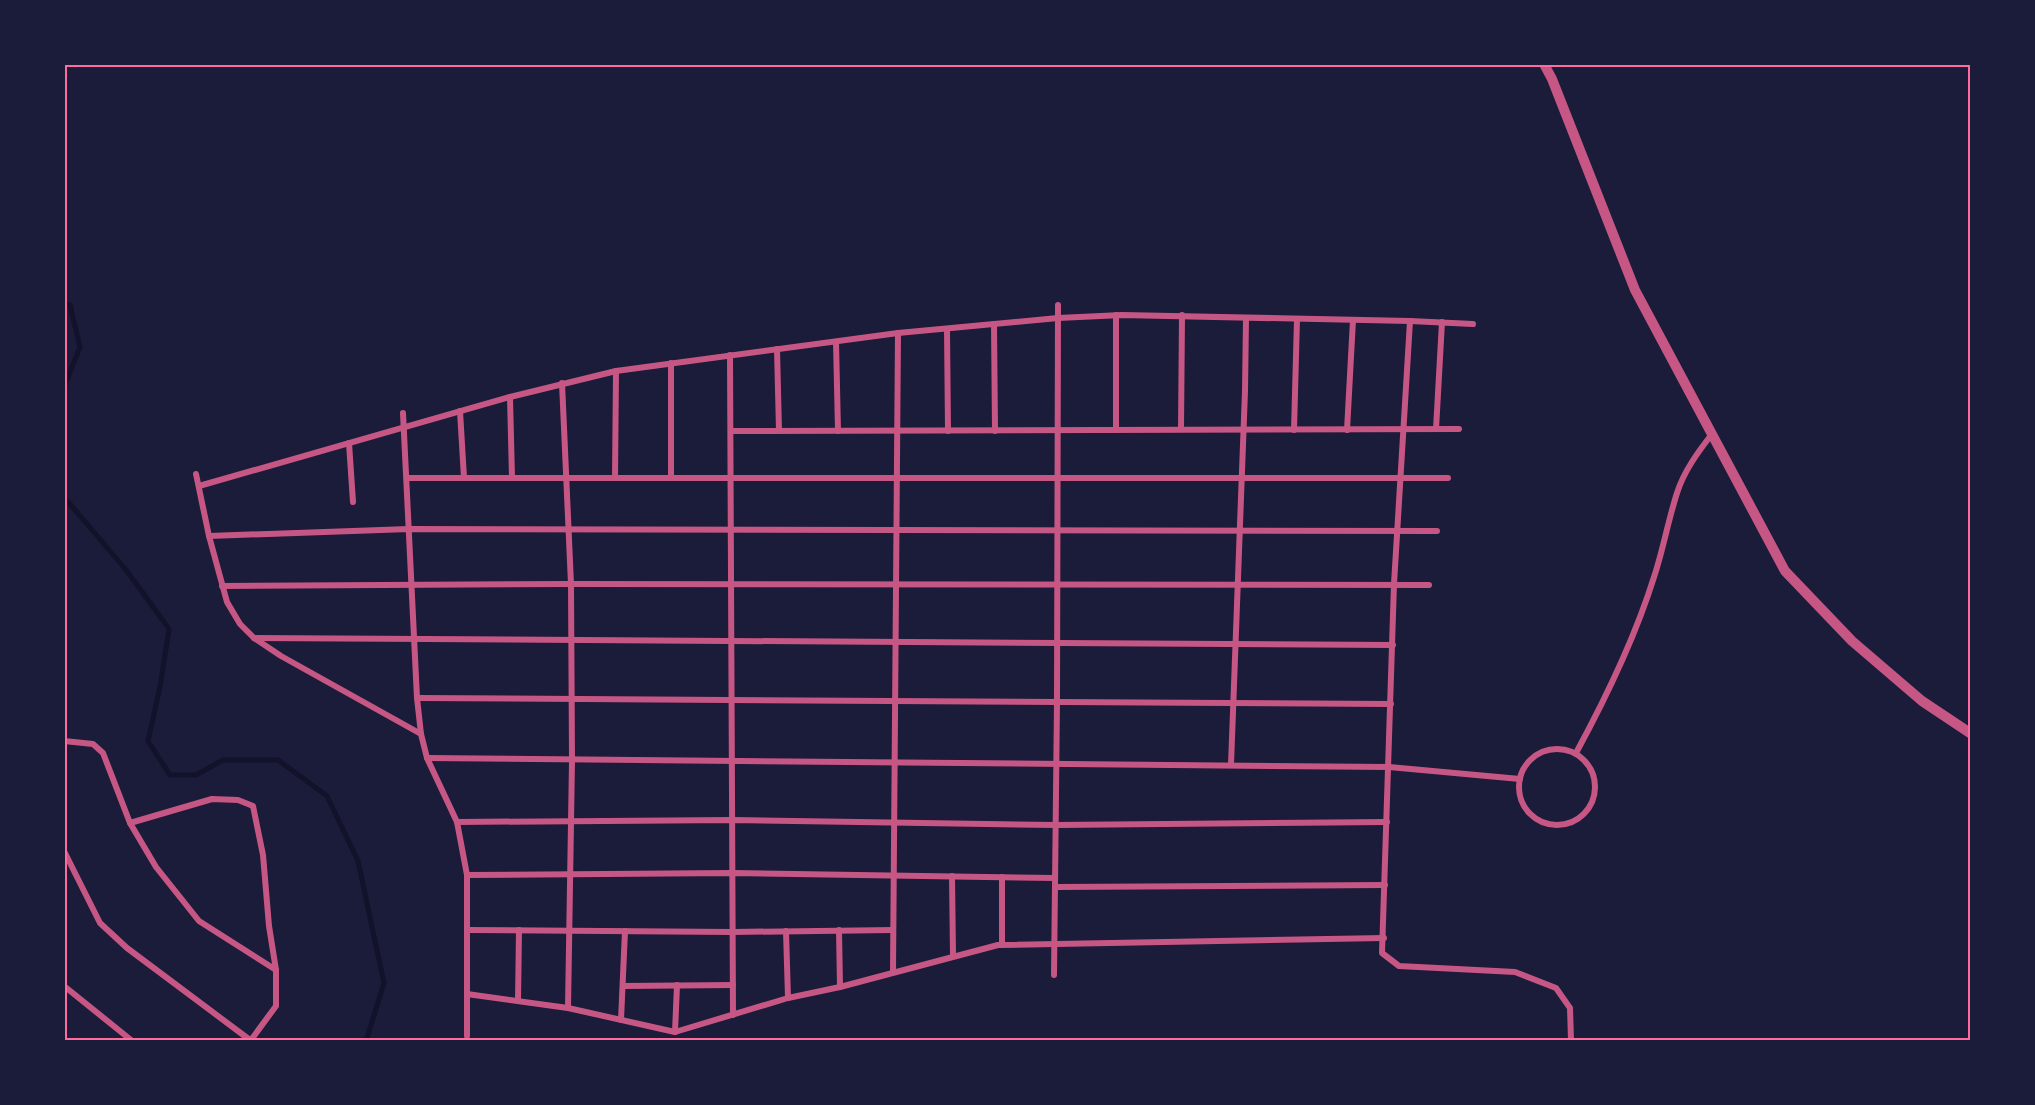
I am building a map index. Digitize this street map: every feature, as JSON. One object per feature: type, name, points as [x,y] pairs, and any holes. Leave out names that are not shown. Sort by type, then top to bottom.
[{"type":"street","points":[[1544,64],[1552,79],[1635,290],[1785,571],[1852,641],[1922,701],[1971,733]]},
{"type":"street","points":[[1054,975],[1058,643],[1058,304]]},
{"type":"street","points":[[1116,315],[1116,430]]},
{"type":"street","points":[[199,486],[510,397],[616,371],[897,333],[1116,315],[1473,324]]},
{"type":"street","points":[[1181,429],[1182,315]]},
{"type":"street","points":[[1231,765],[1246,318]]},
{"type":"street","points":[[1293,430],[1297,318]]},
{"type":"street","points":[[1347,430],[1353,320]]},
{"type":"street","points":[[1410,321],[1394,584],[1382,953],[1399,966],[1515,972],[1556,988],[1570,1008],[1572,1041]]},
{"type":"street","points":[[1436,429],[1442,322]]},
{"type":"street","points":[[994,324],[995,431]]},
{"type":"street","points":[[947,329],[948,431]]},
{"type":"street","points":[[893,972],[897,333]]},
{"type":"street","points":[[836,342],[838,431]]},
{"type":"street","points":[[777,349],[779,431]]},
{"type":"street","points":[[730,355],[733,1015]]},
{"type":"street","points":[[671,363],[671,478]]},
{"type":"street","points":[[615,478],[616,371]]},
{"type":"street","points":[[562,383],[571,584],[572,761],[568,1008]]},
{"type":"street","points":[[510,397],[512,478]]},
{"type":"street","points":[[460,411],[464,478]]},
{"type":"street","points":[[403,413],[417,698],[421,734],[427,758],[457,822],[467,875],[467,1036]]},
{"type":"street","points":[[730,431],[1459,429]]},
{"type":"street","points":[[1576,753],[1607,695],[1635,628],[1654,578],[1678,492],[1693,459],[1712,434]]},
{"type":"street","points":[[349,443],[353,502]]},
{"type":"street","points":[[196,474],[226,602],[240,624],[254,638],[281,656],[421,734]]},
{"type":"street","points":[[407,478],[1448,478]]},
{"type":"street","points":[[209,536],[409,529],[1437,531]]},
{"type":"street","points":[[222,586],[412,584],[1430,585]]},
{"type":"street","points":[[254,638],[1393,645]]},
{"type":"street","points":[[417,698],[1391,704]]},
{"type":"street","points":[[64,741],[93,744],[103,753],[130,823],[156,867],[199,921],[276,970]]},
{"type":"street","points":[[1559,748],[1576,753],[1590,765],[1596,783],[1593,802],[1581,817],[1573,821],[1564,825],[1546,824],[1530,814],[1520,797],[1520,779],[1527,763],[1542,752],[1559,748]]},
{"type":"street","points":[[427,758],[1389,767],[1520,779]]},
{"type":"street","points":[[64,851],[100,923],[135,954],[250,1041],[276,1006],[276,970],[269,926],[263,855],[254,806],[238,800],[212,799],[130,823]]},
{"type":"street","points":[[457,822],[732,820],[1056,825],[1387,822]]},
{"type":"street","points":[[467,875],[733,873],[1055,878]]},
{"type":"street","points":[[952,876],[953,956]]},
{"type":"street","points":[[1002,877],[1002,945]]},
{"type":"street","points":[[1055,887],[1385,885]]},
{"type":"street","points":[[467,930],[733,932],[893,930]]},
{"type":"street","points":[[518,1001],[519,930]]},
{"type":"street","points":[[839,930],[840,987]]},
{"type":"street","points":[[621,1020],[625,931]]},
{"type":"street","points":[[786,931],[788,998]]},
{"type":"street","points":[[467,994],[568,1008],[675,1032],[788,998],[840,987],[1002,945],[1384,938]]},
{"type":"street","points":[[623,986],[733,985]]},
{"type":"street","points":[[64,986],[131,1041]]},
{"type":"street","points":[[675,1032],[677,986]]},
{"type":"waterway","points":[[64,304],[70,305],[80,347],[64,387]]},
{"type":"waterway","points":[[64,497],[127,571],[169,629],[160,687],[148,741],[170,775],[196,775],[223,760],[278,760],[327,796],[358,861],[384,983],[367,1038],[363,1040]]}]
